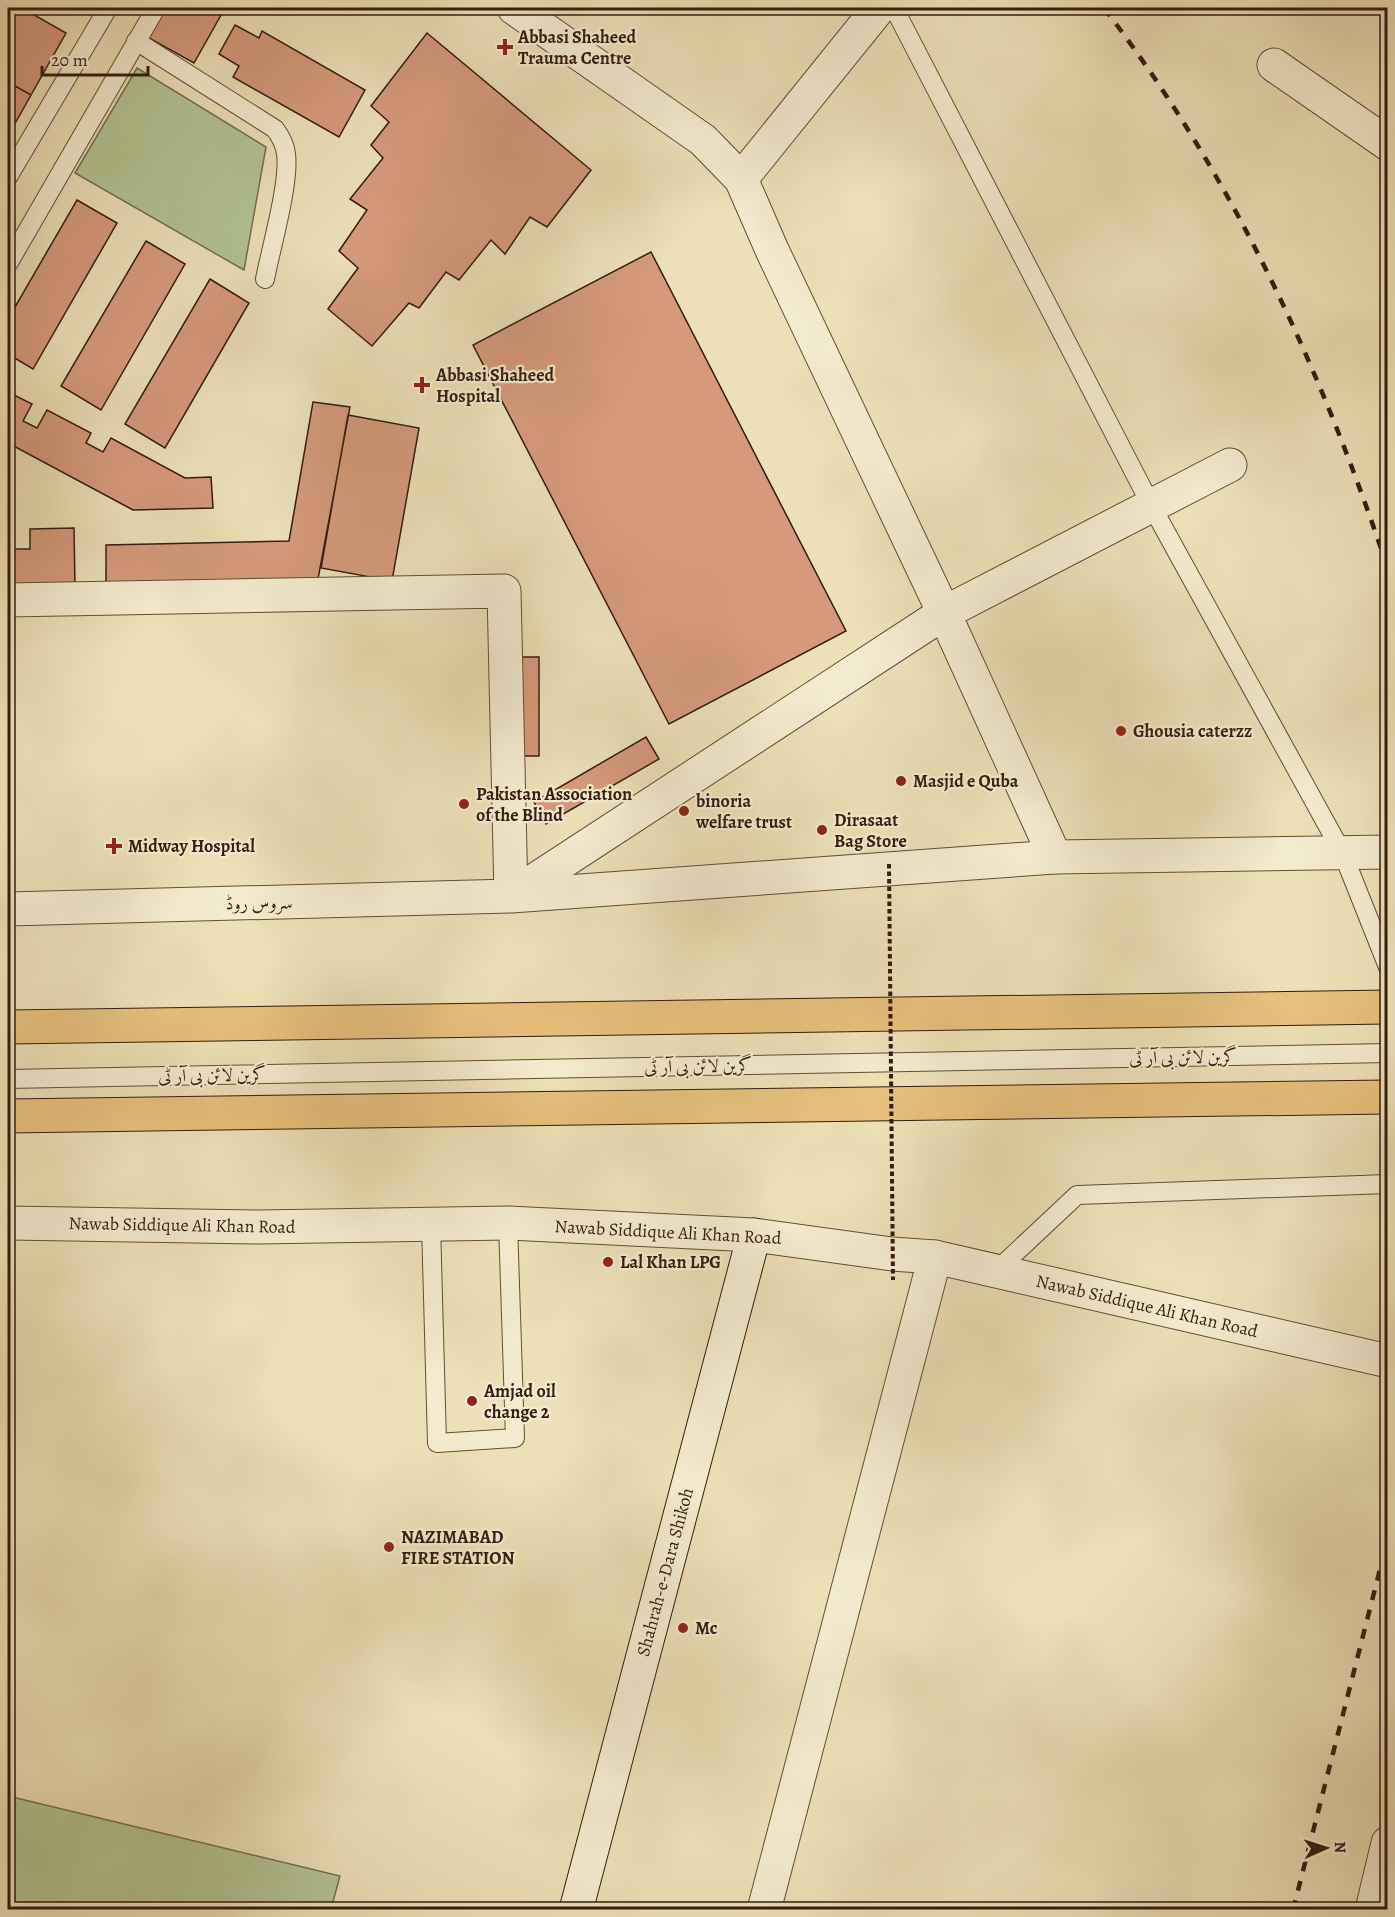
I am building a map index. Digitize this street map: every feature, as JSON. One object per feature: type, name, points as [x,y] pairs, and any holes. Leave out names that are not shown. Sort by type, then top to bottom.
[{"type":"main road","points":[[8,1027],[1388,1007]]},
{"type":"main road","points":[[8,1116],[1388,1097]]},
{"type":"street","points":[[514,8],[703,140],[741,179],[772,250],[944,613],[1055,857]]},
{"type":"street","points":[[741,179],[879,8]]},
{"type":"street","points":[[1274,65],[1388,144]]},
{"type":"street","points":[[511,896],[944,613],[1230,465]]},
{"type":"street","points":[[8,600],[504,591],[511,896]]},
{"type":"street","name":"سروس روڈ","points":[[8,909],[511,896],[1055,857],[1388,852]]},
{"type":"street","name":"Nawab Siddique Ali Khan Road","points":[[8,1223],[258,1227],[508,1223],[754,1235],[892,1254],[935,1257],[1388,1361]]},
{"type":"street","name":"Shahrah-e-Dara Shikoh","points":[[576,1910],[754,1235]]},
{"type":"street","points":[[764,1910],[935,1257]]},
{"type":"street","points":[[1372,1910],[1388,1843]]},
{"type":"lane","points":[[8,264],[156,8]]},
{"type":"lane","points":[[894,8],[1151,505],[1343,854],[1388,968]]},
{"type":"lane","points":[[8,177],[103,9]]},
{"type":"lane","points":[[136,41],[275,129],[284,141],[287,156],[285,177],[265,279]]},
{"type":"lane","name":"گرین لائن بی آر ٹی","points":[[8,1079],[1388,1053]]},
{"type":"lane","points":[[996,1271],[1077,1195],[1388,1184]]},
{"type":"lane","points":[[431,1224],[437,1443],[514,1438],[508,1223]]},
{"type":"path","points":[[889,864],[893,1280]]},
{"type":"green space","points":[[137,68],[266,147],[244,270],[75,173]]},
{"type":"green space","points":[[8,1796],[340,1876],[331,1909],[8,1909]]},
{"type":"building","points":[[8,8],[22,8],[66,33],[31,95],[8,82]]},
{"type":"building","points":[[166,8],[225,8],[194,63],[149,38]]},
{"type":"building","points":[[235,25],[259,38],[262,31],[365,90],[339,137],[233,77],[239,66],[219,54]]},
{"type":"building","points":[[427,33],[591,170],[547,227],[530,217],[505,254],[491,240],[459,280],[446,272],[419,308],[409,303],[372,346],[328,309],[358,268],[339,251],[367,210],[350,199],[383,158],[371,145],[389,122],[371,106]]},
{"type":"building","points":[[8,82],[31,95],[8,136]]},
{"type":"building","points":[[77,200],[117,223],[33,369],[8,354],[8,319]]},
{"type":"building","points":[[146,241],[185,264],[101,410],[61,386]]},
{"type":"building","points":[[651,252],[846,631],[669,724],[473,345]]},
{"type":"building","points":[[210,279],[249,303],[165,448],[125,424]]},
{"type":"building","points":[[8,392],[32,404],[23,421],[37,428],[47,410],[91,433],[86,443],[103,452],[111,438],[185,478],[211,477],[213,508],[133,510],[8,443]]},
{"type":"building","points":[[313,402],[350,407],[318,579],[106,584],[106,545],[289,541]]},
{"type":"building","points":[[348,415],[419,428],[392,581],[321,568]]},
{"type":"building","points":[[74,528],[75,586],[8,587],[8,549],[30,549],[30,529]]},
{"type":"building","points":[[515,657],[539,657],[539,756],[515,756]]},
{"type":"building","points":[[646,737],[659,759],[546,824],[534,802]]},
{"type":"railway","points":[[1104,8],[1151,73],[1194,139],[1269,276],[1303,347],[1333,420],[1388,569]]},
{"type":"railway","points":[[1293,1910],[1388,1538]]},
{"type":"place","name":"Abbasi Shaheed Trauma Centre","points":[[505,47]]},
{"type":"place","name":"Abbasi Shaheed Hospital","points":[[422,385]]},
{"type":"place","name":"Ghousia caterzz","points":[[1121,731]]},
{"type":"place","name":"Masjid e Quba","points":[[901,781]]},
{"type":"place","name":"Pakistan Association of the Blind","points":[[464,804]]},
{"type":"place","name":"binoria welfare trust","points":[[684,811]]},
{"type":"place","name":"Dirasaat Bag Store","points":[[822,830]]},
{"type":"place","name":"Midway Hospital","points":[[114,846]]},
{"type":"place","name":"Lal Khan LPG","points":[[608,1262]]},
{"type":"place","name":"Amjad oil change 2","points":[[472,1401]]},
{"type":"place","name":"NAZIMABAD FIRE STATION","points":[[389,1547]]},
{"type":"place","name":"Mc","points":[[683,1628]]}]
